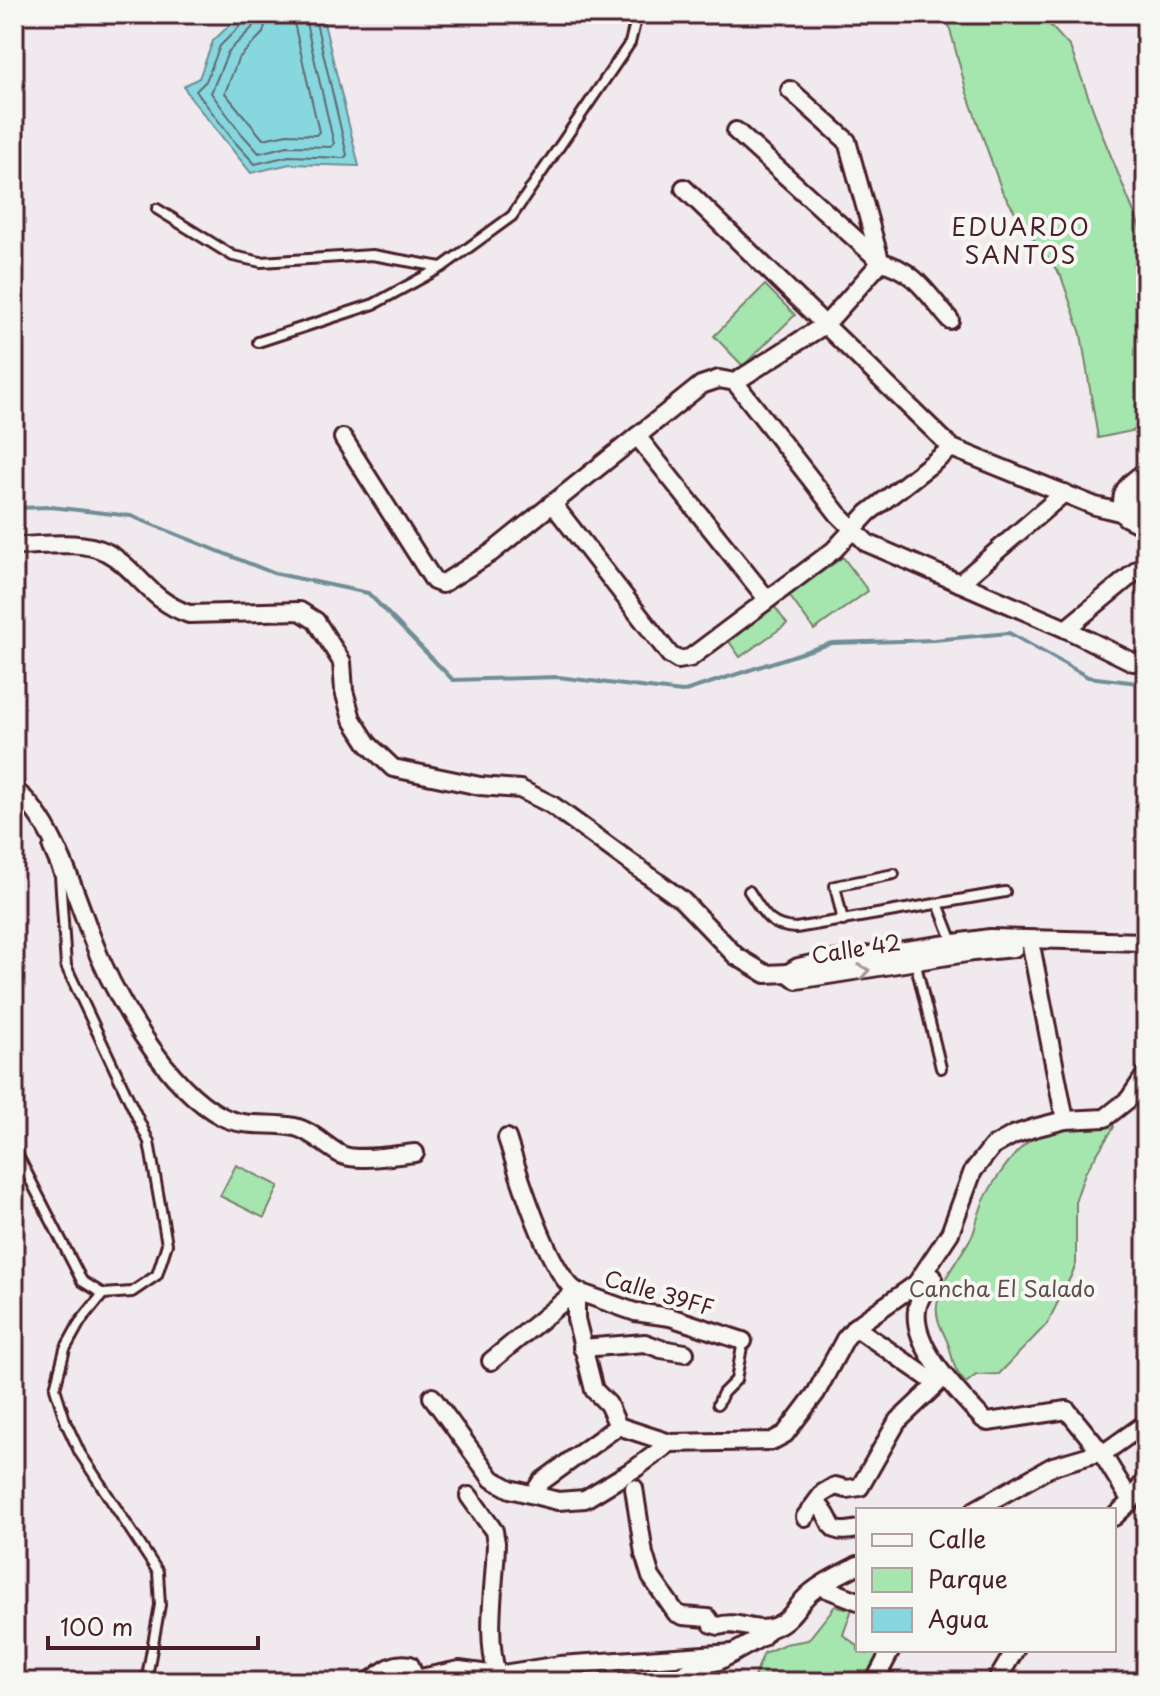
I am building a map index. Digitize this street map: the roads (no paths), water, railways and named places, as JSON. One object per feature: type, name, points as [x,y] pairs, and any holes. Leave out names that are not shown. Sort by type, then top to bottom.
[{"type":"street","points":[[790,90],[847,141],[881,262]]},
{"type":"street","points":[[736,131],[881,262],[904,269],[912,275],[950,320]]},
{"type":"street","points":[[684,188],[952,448],[1095,506],[1137,518]]},
{"type":"street","points":[[735,382],[826,324],[881,262]]},
{"type":"street","points":[[343,438],[434,581],[442,584],[491,553],[701,385],[719,379],[735,382],[852,531],[867,543],[1066,629],[1133,662],[1146,661]]},
{"type":"street","points":[[637,436],[767,599]]},
{"type":"street","points":[[552,503],[670,655],[678,660],[690,658],[834,550],[868,513],[952,448]]},
{"type":"street","points":[[1137,518],[1124,502],[1127,490],[1146,476]]},
{"type":"street","points":[[960,583],[1064,493]]},
{"type":"street","name":"Calle 42","points":[[14,546],[90,546],[99,549],[121,563],[153,595],[173,609],[189,614],[300,611],[316,621],[342,662],[344,691],[352,719],[368,744],[393,768],[480,786],[520,789],[552,805],[682,900],[736,956],[766,974],[788,973],[798,967],[821,962],[1015,948],[1030,940]]},
{"type":"street","points":[[1066,629],[1146,563]]},
{"type":"street","points":[[21,795],[72,877],[90,934],[111,984],[155,1055],[201,1102],[223,1117],[237,1122],[300,1128],[346,1157],[415,1153]]},
{"type":"street","name":"Calle 42","points":[[913,955],[953,942],[990,938],[1146,942]]},
{"type":"street","points":[[1030,940],[1065,1120]]},
{"type":"street","points":[[507,1138],[534,1218],[565,1282],[576,1291],[576,1319],[594,1390],[608,1404],[618,1426],[670,1443],[757,1443],[772,1441],[785,1434],[816,1393],[850,1333],[916,1284],[936,1257],[959,1212],[973,1171],[992,1147],[1013,1135],[1065,1120],[1105,1118],[1129,1099],[1146,1074]]},
{"type":"street","points":[[959,1212],[955,1244],[922,1294],[917,1309],[921,1339],[945,1378],[983,1419],[995,1422],[1067,1410],[1101,1452],[1131,1501]]},
{"type":"street","name":"Calle 39FF","points":[[491,1361],[576,1291],[635,1312],[670,1317],[743,1341]]},
{"type":"street","points":[[805,1517],[823,1493],[835,1486],[847,1489],[860,1487],[897,1422],[937,1384],[850,1333]]},
{"type":"street","points":[[582,1348],[645,1343],[685,1353]]},
{"type":"street","points":[[432,1397],[492,1479],[510,1489],[558,1501],[585,1499],[670,1443]]},
{"type":"street","points":[[979,1508],[1053,1466],[1101,1452],[1146,1423]]},
{"type":"street","points":[[533,1494],[541,1482],[618,1426]]},
{"type":"street","points":[[1116,1515],[1131,1501],[1146,1479]]},
{"type":"street","points":[[634,1488],[651,1577],[671,1609],[683,1616],[708,1618],[712,1624],[719,1626],[726,1624],[769,1629]]},
{"type":"street","points":[[469,1496],[494,1531],[496,1543],[492,1618],[493,1662],[497,1675]]},
{"type":"street","points":[[816,1503],[822,1508],[833,1530],[856,1530]]},
{"type":"street","points":[[668,1682],[762,1637],[769,1629],[787,1619],[803,1600],[856,1566]]},
{"type":"street","points":[[822,1587],[856,1600]]},
{"type":"street","points":[[874,1682],[890,1652]]},
{"type":"street","points":[[996,1682],[1014,1652]]},
{"type":"street","points":[[369,1682],[394,1664],[401,1663],[410,1665],[414,1676],[420,1678],[459,1670],[497,1675],[560,1665],[733,1653]]},
{"type":"lane","points":[[258,342],[374,304],[442,267],[512,216],[630,43],[634,14]]},
{"type":"lane","points":[[157,209],[233,256],[261,262],[372,255],[442,267]]},
{"type":"lane","points":[[14,1148],[82,1281],[103,1294],[132,1292],[157,1275],[167,1244],[149,1142],[66,966],[60,876],[21,795]]},
{"type":"lane","points":[[843,921],[835,886],[894,874]]},
{"type":"lane","points":[[749,891],[770,921],[782,928],[939,906],[1005,892]]},
{"type":"lane","points":[[939,906],[953,942]]},
{"type":"lane","points":[[913,955],[941,1068]]},
{"type":"lane","points":[[103,1294],[80,1322],[65,1349],[55,1388],[80,1453],[158,1572],[160,1605],[146,1682]]},
{"type":"lane","points":[[718,1404],[723,1393],[736,1380],[743,1341]]},
{"type":"water","points":[[241,14],[322,15],[359,166],[290,164],[251,173],[189,96],[184,86],[199,78],[213,41]]},
{"type":"waterway","points":[[14,508],[51,507],[131,516],[273,573],[368,593],[453,680],[558,677],[682,692],[832,643],[934,640],[1009,633],[1088,677],[1146,684]]},
{"type":"district","name":"EDUARDO SANTOS","points":[[1021,242]]},
{"type":"park label","name":"Cancha El Salado","points":[[1002,1289]]}]
